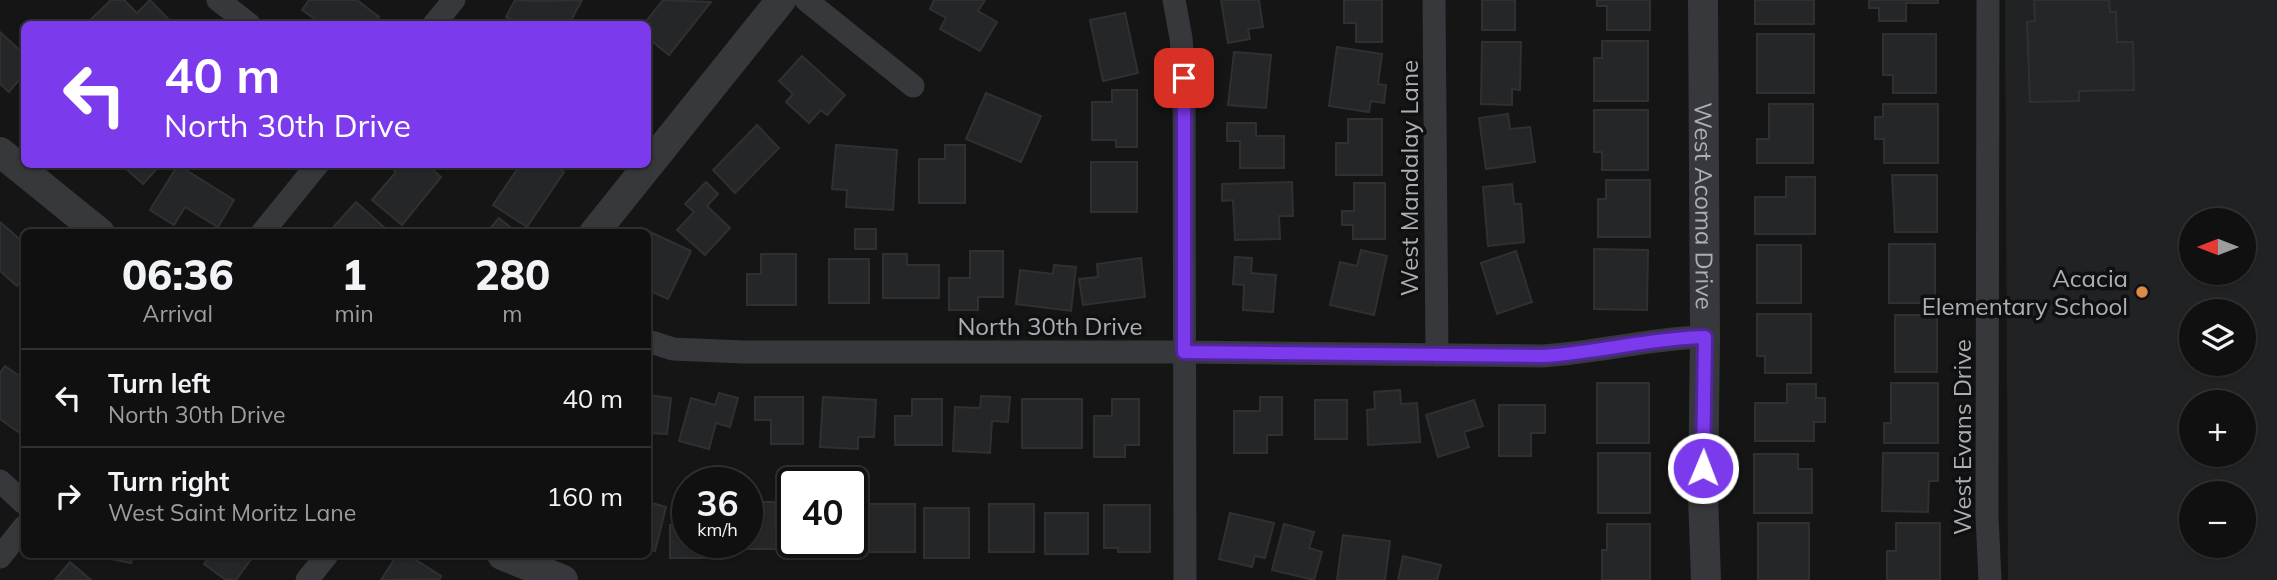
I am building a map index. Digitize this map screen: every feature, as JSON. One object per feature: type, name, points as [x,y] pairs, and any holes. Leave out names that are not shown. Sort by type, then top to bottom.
[{"type":"street","points":[[218,0],[245,21]]},
{"type":"street","points":[[436,21],[454,0]]},
{"type":"street","points":[[651,162],[781,0]]},
{"type":"street","points":[[806,0],[913,86]]},
{"type":"street","points":[[1174,0],[1181,38],[1184,78],[1185,580]]},
{"type":"street","name":"West Mandalay Lane","points":[[1434,0],[1437,355]]},
{"type":"street","name":"West Acoma Drive","points":[[1703,0],[1703,495],[1706,580]]},
{"type":"street","name":"West Evans Drive","points":[[1988,0],[1987,516],[1990,580]]},
{"type":"street","points":[[0,152],[95,229]]},
{"type":"street","points":[[265,229],[315,168]]},
{"type":"street","points":[[597,229],[646,168]]},
{"type":"street","name":"North 30th Drive","points":[[651,342],[673,349],[743,352],[1437,355],[1574,354],[1676,337],[1705,337]]},
{"type":"street","points":[[0,481],[21,500]]},
{"type":"street","points":[[0,557],[21,531]]},
{"type":"street","points":[[307,580],[325,558]]},
{"type":"street","points":[[508,558],[563,580]]},
{"type":"shaded area","name":"Acacia Elementary School","points":[[2005,0],[2277,0],[2277,580],[2008,580]]},
{"type":"building","points":[[111,0],[124,0],[137,13],[150,0],[170,21],[89,21]]},
{"type":"building","points":[[309,0],[357,0],[379,17],[376,21],[318,21],[302,10]]},
{"type":"building","points":[[515,0],[582,0],[571,21],[515,21],[506,17]]},
{"type":"building","points":[[663,0],[711,2],[669,55],[651,40],[651,21],[646,21]]},
{"type":"building","points":[[934,0],[985,0],[978,11],[997,22],[980,51],[940,29],[946,18],[930,9]]},
{"type":"building","points":[[1221,0],[1259,0],[1263,27],[1248,29],[1250,39],[1228,43]]},
{"type":"building","points":[[1344,0],[1382,0],[1382,42],[1356,42],[1356,23],[1344,23]]},
{"type":"building","points":[[1482,0],[1515,0],[1515,30],[1482,30]]},
{"type":"building","points":[[1597,0],[1650,0],[1650,30],[1607,30],[1607,6],[1597,6]]},
{"type":"building","points":[[1755,0],[1814,0],[1814,24],[1755,24]]},
{"type":"building","points":[[1869,0],[1938,0],[1938,3],[1906,3],[1906,21],[1879,21],[1879,8],[1869,8]]},
{"type":"building","points":[[2034,0],[2109,0],[2110,12],[2116,12],[2117,42],[2133,42],[2134,90],[2079,91],[2079,101],[2030,102],[2027,22],[2035,21]]},
{"type":"building","points":[[1125,13],[1138,73],[1103,81],[1090,20]]},
{"type":"building","points":[[0,32],[21,51],[21,78],[9,92],[0,84]]},
{"type":"building","points":[[1757,34],[1814,34],[1814,93],[1757,93]]},
{"type":"building","points":[[1883,34],[1936,34],[1936,93],[1893,93],[1893,75],[1883,75]]},
{"type":"building","points":[[1602,41],[1648,41],[1648,101],[1594,101],[1594,58],[1602,58]]},
{"type":"building","points":[[1482,42],[1521,42],[1520,90],[1512,89],[1512,105],[1481,104]]},
{"type":"building","points":[[1337,47],[1382,54],[1378,84],[1386,85],[1384,103],[1371,101],[1369,112],[1329,106]]},
{"type":"building","points":[[1234,52],[1271,55],[1266,108],[1228,105]]},
{"type":"building","points":[[802,56],[845,95],[827,115],[821,110],[809,123],[786,102],[793,94],[779,81]]},
{"type":"building","points":[[1112,90],[1137,90],[1137,147],[1116,147],[1116,140],[1092,140],[1092,102],[1112,102]]},
{"type":"building","points":[[986,93],[1041,116],[1021,162],[966,139]]},
{"type":"building","points":[[1769,104],[1813,104],[1813,163],[1757,163],[1757,139],[1769,139]]},
{"type":"building","points":[[1883,104],[1938,104],[1938,163],[1884,163],[1884,139],[1875,139],[1875,117],[1883,117]]},
{"type":"building","points":[[1594,110],[1648,110],[1648,170],[1602,170],[1602,152],[1594,152]]},
{"type":"building","points":[[1508,114],[1510,129],[1530,127],[1535,162],[1486,169],[1479,118]]},
{"type":"building","points":[[1348,119],[1382,119],[1382,175],[1336,175],[1336,143],[1348,143]]},
{"type":"building","points":[[1227,123],[1256,123],[1256,136],[1284,136],[1284,168],[1240,168],[1240,141],[1227,141]]},
{"type":"building","points":[[757,125],[779,148],[735,193],[713,170]]},
{"type":"building","points":[[836,145],[897,150],[893,210],[846,207],[847,190],[832,189]]},
{"type":"building","points":[[945,145],[965,145],[965,203],[919,203],[919,159],[945,159]]},
{"type":"building","points":[[1091,162],[1137,162],[1137,212],[1091,212]]},
{"type":"building","points":[[125,168],[157,168],[143,184]]},
{"type":"building","points":[[176,168],[183,168],[234,200],[218,227],[185,207],[174,225],[150,210]]},
{"type":"building","points":[[392,168],[431,168],[441,177],[402,225],[372,200],[396,172]]},
{"type":"building","points":[[518,168],[558,168],[564,172],[527,227],[493,205]]},
{"type":"building","points":[[1892,175],[1937,175],[1937,232],[1895,232]]},
{"type":"building","points":[[1786,177],[1815,177],[1815,234],[1755,234],[1755,197],[1786,197]]},
{"type":"building","points":[[1606,180],[1650,180],[1650,237],[1598,237],[1598,199],[1606,199]]},
{"type":"building","points":[[706,182],[718,194],[707,206],[730,228],[705,255],[677,230],[694,212],[685,204]]},
{"type":"building","points":[[1292,182],[1293,216],[1279,216],[1280,239],[1235,240],[1233,200],[1222,201],[1222,184]]},
{"type":"building","points":[[1354,183],[1385,183],[1385,239],[1353,239],[1353,225],[1342,225],[1342,211],[1354,211]]},
{"type":"building","points":[[1512,184],[1514,204],[1521,204],[1524,242],[1488,246],[1483,187]]},
{"type":"building","points":[[356,202],[384,227],[382,229],[332,229]]},
{"type":"building","points":[[499,218],[512,229],[489,229]]},
{"type":"building","points":[[0,222],[21,240],[21,281],[17,286],[0,271]]},
{"type":"building","points":[[855,229],[876,229],[876,249],[855,249]]},
{"type":"building","points":[[651,232],[691,251],[668,299],[651,291]]},
{"type":"building","points":[[1889,244],[1935,244],[1935,303],[1889,303]]},
{"type":"building","points":[[1757,245],[1801,245],[1801,303],[1757,303]]},
{"type":"building","points":[[1594,249],[1648,250],[1647,310],[1594,309]]},
{"type":"building","points":[[1361,250],[1387,256],[1374,315],[1330,305],[1340,262],[1357,266]]},
{"type":"building","points":[[970,251],[1003,251],[1003,297],[978,297],[978,310],[949,310],[949,278],[970,278]]},
{"type":"building","points":[[1516,251],[1532,302],[1497,314],[1481,263]]},
{"type":"building","points":[[761,254],[796,254],[796,305],[747,305],[747,274],[761,274]]},
{"type":"building","points":[[883,254],[907,254],[907,265],[939,265],[939,298],[883,298]]},
{"type":"building","points":[[1235,257],[1252,258],[1251,273],[1276,275],[1273,312],[1243,310],[1244,285],[1233,284]]},
{"type":"building","points":[[1141,258],[1145,297],[1083,305],[1079,279],[1098,277],[1097,264]]},
{"type":"building","points":[[829,259],[869,259],[869,303],[829,303]]},
{"type":"building","points":[[1054,265],[1076,267],[1071,311],[1016,304],[1020,270],[1053,274]]},
{"type":"building","points":[[1757,314],[1811,314],[1811,373],[1765,373],[1765,356],[1757,356]]},
{"type":"building","points":[[1895,315],[1937,315],[1937,372],[1895,372]]},
{"type":"building","points":[[5,366],[21,377],[20,433],[0,419],[0,373]]},
{"type":"building","points":[[1597,383],[1649,383],[1649,443],[1597,443]]},
{"type":"building","points":[[1891,383],[1938,383],[1938,443],[1884,443],[1884,423],[1891,423]]},
{"type":"building","points":[[1787,384],[1816,384],[1816,398],[1825,398],[1825,422],[1814,422],[1814,441],[1755,441],[1755,403],[1787,403]]},
{"type":"building","points":[[1400,390],[1401,404],[1417,403],[1420,442],[1368,445],[1367,410],[1375,409],[1374,392]]},
{"type":"building","points":[[719,393],[738,398],[730,427],[716,423],[709,449],[679,441],[691,398],[715,405]]},
{"type":"building","points":[[651,395],[671,398],[667,434],[651,433]]},
{"type":"building","points":[[981,396],[1010,397],[1008,422],[992,421],[990,453],[953,451],[955,407],[980,408]]},
{"type":"building","points":[[755,397],[803,397],[803,444],[771,444],[771,420],[755,420]]},
{"type":"building","points":[[823,397],[876,400],[874,437],[858,437],[858,449],[820,447]]},
{"type":"building","points":[[1260,397],[1282,397],[1282,435],[1267,435],[1267,453],[1234,453],[1234,411],[1260,411]]},
{"type":"building","points":[[912,399],[942,399],[942,445],[895,445],[895,416],[912,416]]},
{"type":"building","points":[[1022,399],[1082,399],[1082,448],[1022,448]]},
{"type":"building","points":[[1112,399],[1139,399],[1139,445],[1125,445],[1125,457],[1094,457],[1094,416],[1112,416]]},
{"type":"building","points":[[1315,400],[1347,400],[1347,439],[1315,439]]},
{"type":"building","points":[[1474,400],[1483,426],[1464,432],[1469,447],[1438,457],[1426,415]]},
{"type":"building","points":[[1499,405],[1545,405],[1545,433],[1531,433],[1531,456],[1499,456]]},
{"type":"building","points":[[1598,453],[1650,453],[1650,513],[1598,513]]},
{"type":"building","points":[[1883,453],[1938,453],[1938,481],[1929,481],[1928,512],[1882,511]]},
{"type":"building","points":[[1754,454],[1798,454],[1798,469],[1812,469],[1812,513],[1754,513]]},
{"type":"building","points":[[763,502],[775,502],[777,549],[763,549]]},
{"type":"building","points":[[651,503],[666,507],[655,551],[651,550]]},
{"type":"building","points":[[869,504],[915,504],[915,552],[869,552]]},
{"type":"building","points":[[989,504],[1034,504],[1034,552],[989,552]]},
{"type":"building","points":[[1104,505],[1150,505],[1150,552],[1118,552],[1118,548],[1104,548]]},
{"type":"building","points":[[924,508],[969,508],[969,558],[924,558]]},
{"type":"building","points":[[1045,513],[1088,513],[1088,554],[1045,554]]},
{"type":"building","points":[[1230,513],[1274,523],[1265,558],[1255,556],[1252,567],[1219,559]]},
{"type":"building","points":[[1758,523],[1809,523],[1809,580],[1758,580]]},
{"type":"building","points":[[1896,523],[1940,523],[1940,580],[1887,580],[1887,551],[1896,551]]},
{"type":"building","points":[[1284,524],[1314,532],[1309,548],[1322,552],[1314,580],[1272,570]]},
{"type":"building","points":[[1607,524],[1650,524],[1650,580],[1602,580],[1602,550],[1607,550]]},
{"type":"building","points":[[670,525],[672,525],[672,558]]},
{"type":"building","points":[[1343,535],[1390,541],[1385,580],[1337,580]]},
{"type":"building","points":[[1403,556],[1441,565],[1437,580],[1398,580]]},
{"type":"building","points":[[106,558],[132,558],[131,563]]},
{"type":"building","points":[[209,558],[252,558],[236,580],[226,580],[204,564]]},
{"type":"building","points":[[395,558],[413,558],[441,576],[440,579],[381,580]]},
{"type":"building","points":[[70,562],[91,580],[55,580]]},
{"type":"place","name":"Acacia Elementary School","points":[[2142,292]]},
{"type":"route","points":[[1184,78],[1184,352],[1542,356],[1611,349],[1676,337],[1705,337],[1703,468]]}]
